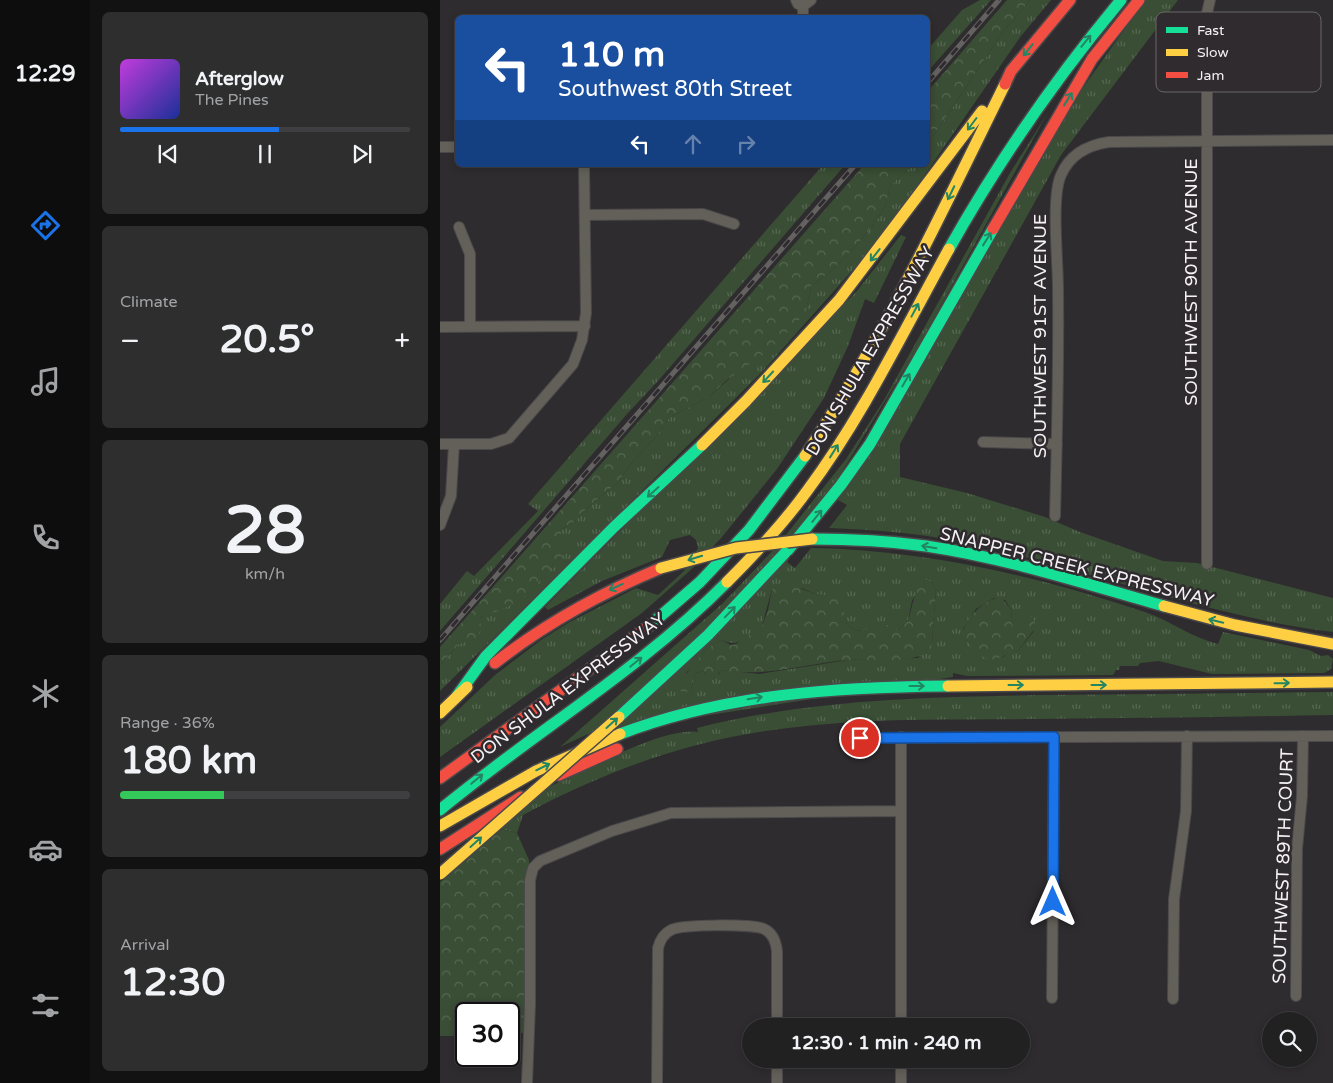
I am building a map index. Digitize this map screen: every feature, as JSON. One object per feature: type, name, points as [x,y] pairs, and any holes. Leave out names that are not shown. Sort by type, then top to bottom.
[{"type":"highway","name":"DON SHULA EXPRESSWAY","points":[[440,778],[643,631],[700,582],[749,530],[806,455],[847,388],[917,264],[1011,71],[1070,0]]},
{"type":"highway","name":"DON SHULA EXPRESSWAY","points":[[440,810],[481,775],[609,684],[676,629],[734,577],[785,519],[825,466],[868,397],[934,274],[1014,141],[1085,42],[1121,0]]},
{"type":"highway","points":[[440,874],[594,740],[708,635],[785,553],[841,485],[870,444],[1062,108],[1098,52],[1139,0]]},
{"type":"highway","points":[[457,696],[486,656],[614,527],[683,464],[732,415],[839,300],[1011,71]]},
{"type":"highway","name":"SNAPPER CREEK EXPRESSWAY","points":[[440,713],[508,653],[555,620],[609,590],[661,568],[703,555],[745,546],[812,539],[879,541],[963,553],[1025,568],[1219,622],[1287,637],[1333,644]]},
{"type":"highway","points":[[440,826],[524,775],[580,749],[707,707],[789,693],[869,687],[1333,682]]},
{"type":"highway","points":[[440,849],[545,782],[583,763],[664,730],[707,707]]},
{"type":"street","points":[[803,2],[803,15]]},
{"type":"street","name":"SOUTHWEST 90TH AVENUE","points":[[1207,92],[1207,564]]},
{"type":"street","points":[[1207,141],[1333,140]]},
{"type":"street","name":"SOUTHWEST 91ST AVENUE","points":[[1055,516],[1058,315],[1056,199],[1059,179],[1071,159],[1093,145],[1109,142],[1207,141]]},
{"type":"street","points":[[440,147],[455,147]]},
{"type":"street","points":[[440,444],[491,444],[504,440],[514,434],[570,368],[578,353],[585,326],[584,167]]},
{"type":"street","points":[[585,215],[702,214],[734,224]]},
{"type":"street","points":[[459,227],[470,254],[470,327]]},
{"type":"street","points":[[440,328],[585,326]]},
{"type":"street","points":[[984,442],[1057,444]]},
{"type":"street","points":[[440,525],[451,496],[454,444]]},
{"type":"street","points":[[1173,999],[1174,899],[1186,811],[1187,736]]},
{"type":"street","name":"SOUTHWEST 89TH COURT","points":[[1296,996],[1297,849],[1302,796],[1303,736]]},
{"type":"street","points":[[860,738],[1333,736]]},
{"type":"street","points":[[901,737],[901,1018]]},
{"type":"street","points":[[1052,998],[1054,737]]},
{"type":"street","points":[[526,1083],[530,1005],[530,880],[533,868],[540,861],[597,837],[671,814],[901,811]]},
{"type":"street","points":[[657,1083],[658,948],[662,938],[670,930],[688,927],[746,926],[769,932],[775,941],[778,951],[777,1018]]},
{"type":"street","points":[[777,1068],[777,1083]]},
{"type":"street","points":[[901,1068],[901,1083]]},
{"type":"green space","points":[[980,0],[991,0],[930,69],[930,47],[962,10]]},
{"type":"green space","points":[[1007,0],[1030,0],[1002,33],[930,141],[930,89]]},
{"type":"green space","points":[[1030,0],[1051,0],[1021,36],[881,238],[761,373],[440,691],[440,665],[479,622],[480,618],[525,595],[565,552],[566,549],[561,539],[561,529],[573,523],[591,504],[619,482],[628,467],[655,438],[669,418],[710,396],[806,311],[811,286],[832,270],[871,228],[885,206],[892,184],[910,167],[930,167],[930,141],[1002,33]]},
{"type":"green space","points":[[1145,0],[1178,0],[1169,12],[1156,12],[1156,29],[1061,155],[900,444],[900,477],[967,493],[1045,517],[1080,532],[1163,561],[1197,563],[1333,598],[1333,632],[1236,614],[998,550],[950,540],[905,533],[829,528],[847,505],[838,500],[1061,119]]},
{"type":"green space","points":[[1047,114],[918,347],[787,562],[795,568],[811,548],[897,554],[981,567],[1063,587],[1145,612],[1198,637],[1218,644],[1223,632],[1309,650],[1321,656],[1328,655],[1333,659],[1331,669],[1324,673],[1212,674],[1159,661],[1140,663],[1138,666],[1120,666],[1119,670],[1116,670],[1113,675],[967,676],[953,673],[953,677],[588,734],[560,747],[723,603],[778,545],[846,459],[884,400],[1010,173]],"holes":[[[924,579],[931,582],[936,588],[932,643],[918,658],[848,660],[759,674],[722,670],[719,674],[706,674],[703,671],[695,673],[691,690],[686,673],[707,650],[721,640],[733,643],[743,640],[762,626],[772,589],[802,588],[815,594],[823,595],[843,609],[847,624],[851,628],[871,632],[898,630],[908,621],[912,601]],[[994,598],[1005,600],[1011,609],[1013,628],[1034,631],[1018,651],[1009,652],[1003,657],[963,629],[976,609]]]},
{"type":"green space","points":[[821,167],[843,167],[440,631],[440,604],[467,571],[474,576],[538,511],[528,504]]},
{"type":"green space","points":[[862,167],[910,167],[892,184],[885,206],[871,228],[853,250],[832,270],[811,286],[806,311],[797,323],[767,352],[727,380],[710,396],[669,418],[655,438],[628,467],[619,482],[591,504],[573,523],[561,529],[561,539],[567,549],[523,597],[502,609],[480,618],[481,629],[477,638],[459,644],[440,665],[440,647]]},
{"type":"green space","points":[[901,235],[906,237],[874,303],[865,299],[848,346],[824,398],[777,469],[722,537],[694,567],[642,613],[440,757],[440,727],[495,675],[541,640],[568,623],[636,588],[658,595],[684,571],[698,548],[696,540],[690,535],[670,540],[662,557],[602,581],[548,610],[545,607],[856,292]]},
{"type":"green space","points":[[924,579],[931,582],[936,588],[930,652],[901,660],[849,660],[755,672],[723,670],[714,677],[709,677],[703,671],[695,673],[691,690],[688,692],[680,691],[678,687],[686,674],[709,647],[721,640],[731,645],[736,644],[762,626],[768,610],[772,589],[790,584],[815,594],[837,596],[843,609],[846,623],[851,628],[859,631],[887,625],[898,630],[908,621],[919,580]]},
{"type":"green space","points":[[1001,597],[1011,609],[1013,628],[1017,628],[1028,616],[1033,617],[1036,627],[1018,651],[996,659],[986,658],[976,652],[969,643],[963,635],[964,629],[976,610],[988,601]]},
{"type":"green space","points":[[1333,692],[1333,715],[872,721],[806,726],[740,735],[675,751],[613,773],[523,815],[517,833],[502,829],[521,801],[532,794],[646,742],[683,732],[698,732],[697,728],[740,718],[782,711],[868,701],[955,697]]},
{"type":"green space","points":[[502,829],[517,833],[529,860],[524,1032],[520,1034],[520,1002],[455,1002],[455,1036],[440,1036],[440,882]]},
{"type":"railway","points":[[930,80],[999,0]]},
{"type":"railway","points":[[440,640],[853,167]]},
{"type":"traffic: fast","points":[[949,249],[1029,120],[1121,0]]},
{"type":"traffic: fast","points":[[788,550],[841,485],[870,444],[993,229]]},
{"type":"traffic: fast","points":[[457,696],[486,656],[614,527],[702,445]]},
{"type":"traffic: fast","points":[[649,626],[700,582],[749,530],[805,456]]},
{"type":"traffic: fast","points":[[812,539],[884,542],[956,551],[1046,572],[1164,606]]},
{"type":"traffic: fast","points":[[619,717],[708,635],[785,553]]},
{"type":"traffic: fast","points":[[440,810],[659,644],[727,582]]},
{"type":"traffic: fast","points":[[620,734],[660,720],[741,701],[823,691],[948,686]]},
{"type":"traffic: slow","points":[[805,456],[886,320],[1005,84]]},
{"type":"traffic: slow","points":[[702,445],[746,401],[839,300],[982,111]]},
{"type":"traffic: slow","points":[[727,582],[779,527],[827,462],[865,403],[949,249]]},
{"type":"traffic: slow","points":[[661,568],[736,548],[812,539]]},
{"type":"traffic: slow","points":[[1164,606],[1235,625],[1333,644]]},
{"type":"traffic: slow","points":[[948,686],[1333,682]]},
{"type":"traffic: slow","points":[[440,713],[467,687]]},
{"type":"traffic: slow","points":[[440,874],[619,717]]},
{"type":"traffic: slow","points":[[440,826],[536,771],[620,734]]},
{"type":"traffic: jam","points":[[1005,84],[1011,71],[1070,0]]},
{"type":"traffic: jam","points":[[993,229],[1092,59],[1139,0]]},
{"type":"traffic: jam","points":[[495,663],[554,622],[596,598],[661,568]]},
{"type":"traffic: jam","points":[[440,778],[649,626]]},
{"type":"traffic: jam","points":[[559,775],[617,749]]},
{"type":"traffic: jam","points":[[440,849],[521,797]]},
{"type":"route","points":[[860,738],[1054,737],[1053,902]]}]
